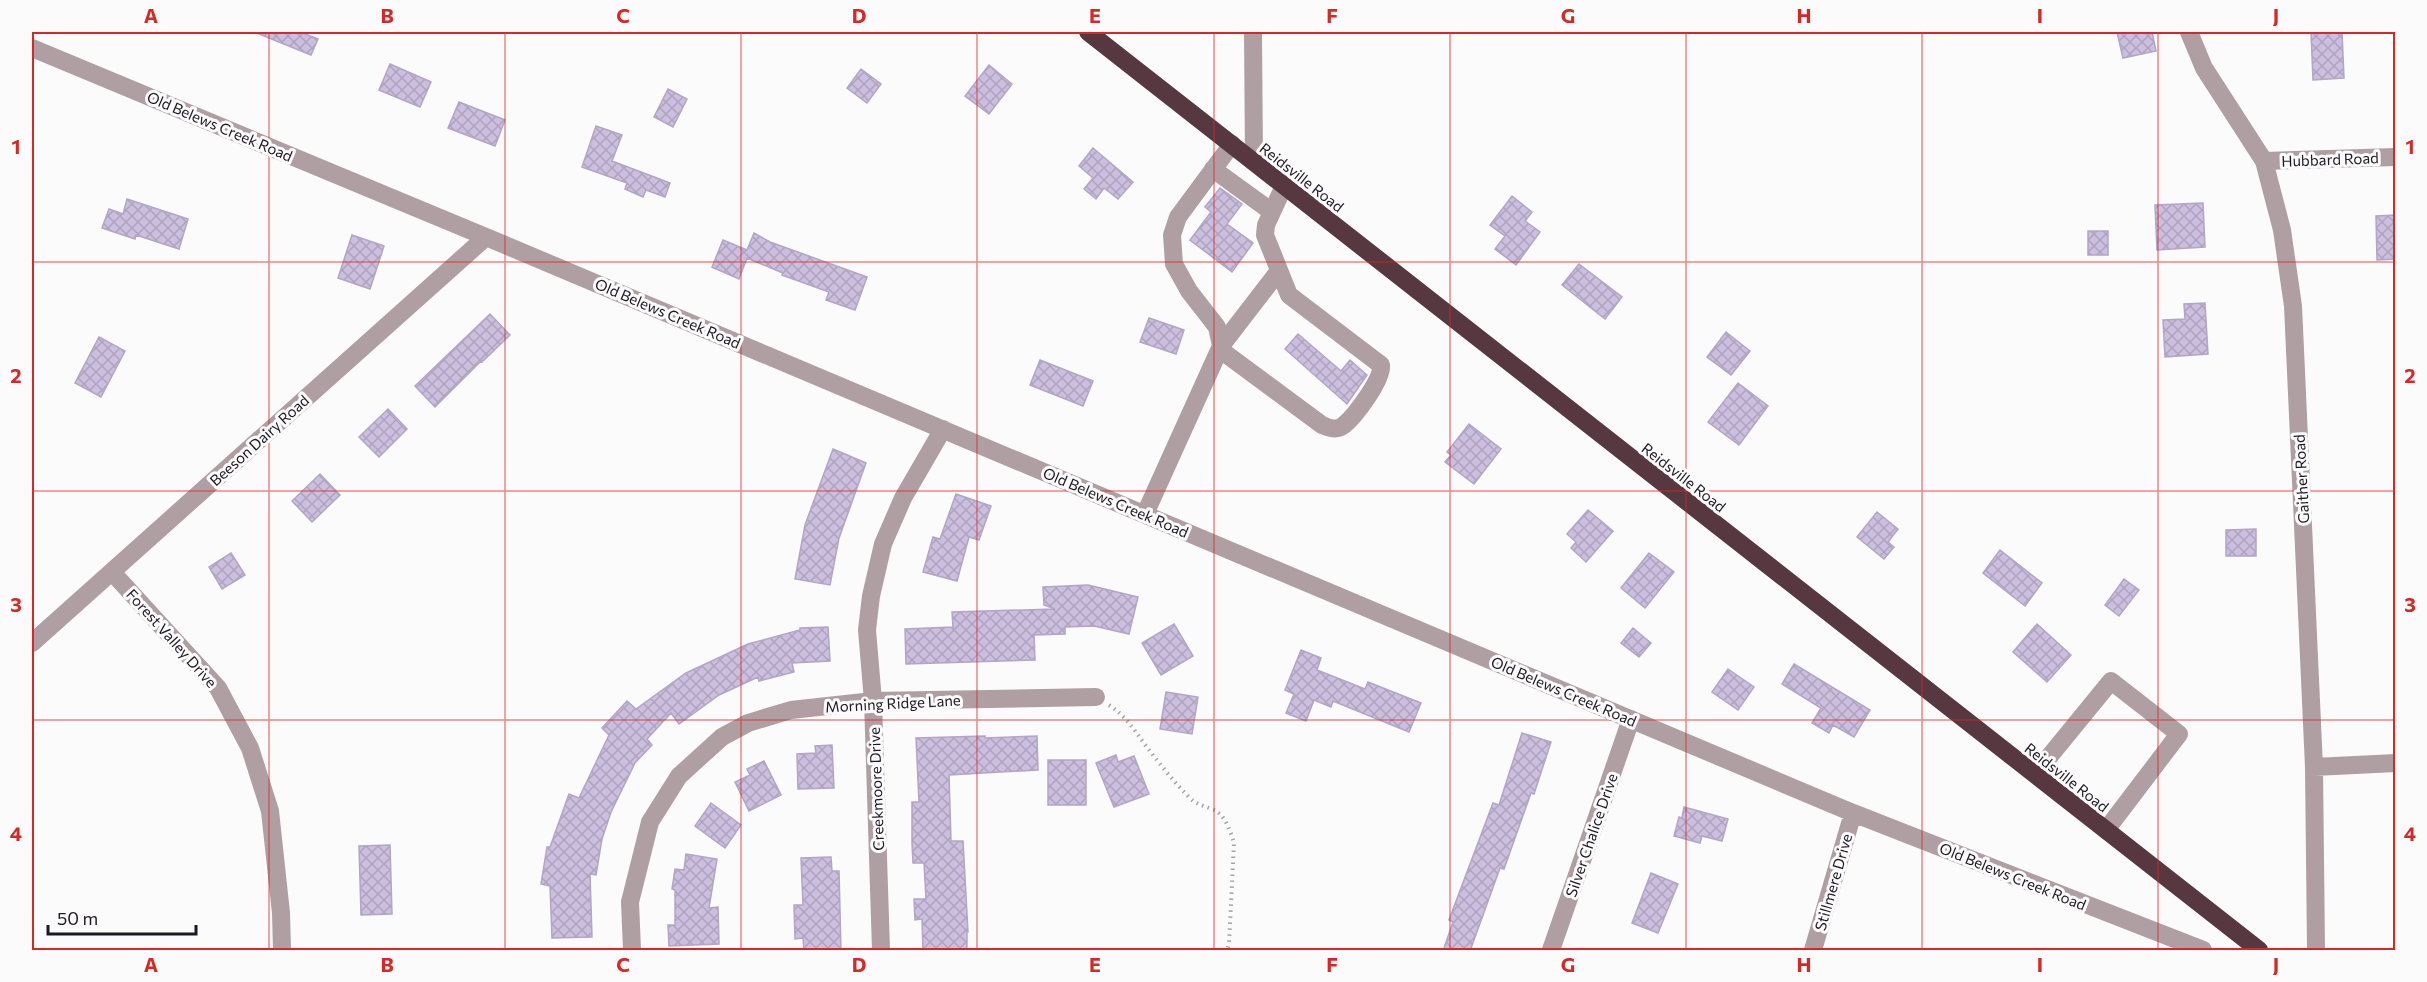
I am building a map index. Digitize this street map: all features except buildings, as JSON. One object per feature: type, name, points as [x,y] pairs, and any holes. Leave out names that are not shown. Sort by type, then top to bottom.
[{"type":"highway","name":"Reidsville Road","points":[[1088,32],[2259,951]]},
{"type":"street","points":[[1253,32],[1254,162]]},
{"type":"street","name":"Gaither Road","points":[[2189,32],[2204,68],[2264,161],[2282,230],[2293,306],[2314,767],[2316,951]]},
{"type":"street","name":"Old Belews Creek Road","points":[[32,48],[1853,813],[2203,951]]},
{"type":"street","points":[[1232,144],[1178,217],[1172,236],[1174,264],[1180,277],[1217,327],[1221,346],[1226,354],[1322,425],[1334,429],[1344,426],[1377,384],[1382,373],[1382,366],[1289,296],[1265,235],[1266,225],[1284,186]]},
{"type":"street","name":"Hubbard Road","points":[[2264,161],[2396,158]]},
{"type":"street","points":[[1213,169],[1272,212]]},
{"type":"street","name":"Beeson Dairy Road","points":[[32,643],[486,237]]},
{"type":"street","points":[[1145,514],[1221,346],[1278,272]]},
{"type":"street","name":"Creekmoore Drive","points":[[881,951],[873,701],[867,630],[871,596],[883,544],[903,498],[942,429]]},
{"type":"street","name":"Forest Valley Drive","points":[[112,572],[218,688],[250,748],[270,811],[281,913],[282,951]]},
{"type":"street","points":[[2035,774],[2111,681],[2171,727],[2179,734],[2106,830]]},
{"type":"street","name":"Morning Ridge Lane","points":[[632,951],[630,902],[650,822],[679,776],[722,737],[748,723],[791,710],[873,701],[1096,697]]},
{"type":"street","name":"Silver Chalice Drive","points":[[1551,951],[1630,719]]},
{"type":"street","points":[[2314,767],[2396,764]]},
{"type":"street","name":"Stillmere Drive","points":[[1816,949],[1853,813]]},
{"type":"path","points":[[1096,697],[1124,715],[1189,797],[1198,806],[1214,810],[1221,815],[1230,830],[1234,843],[1227,951]]}]
